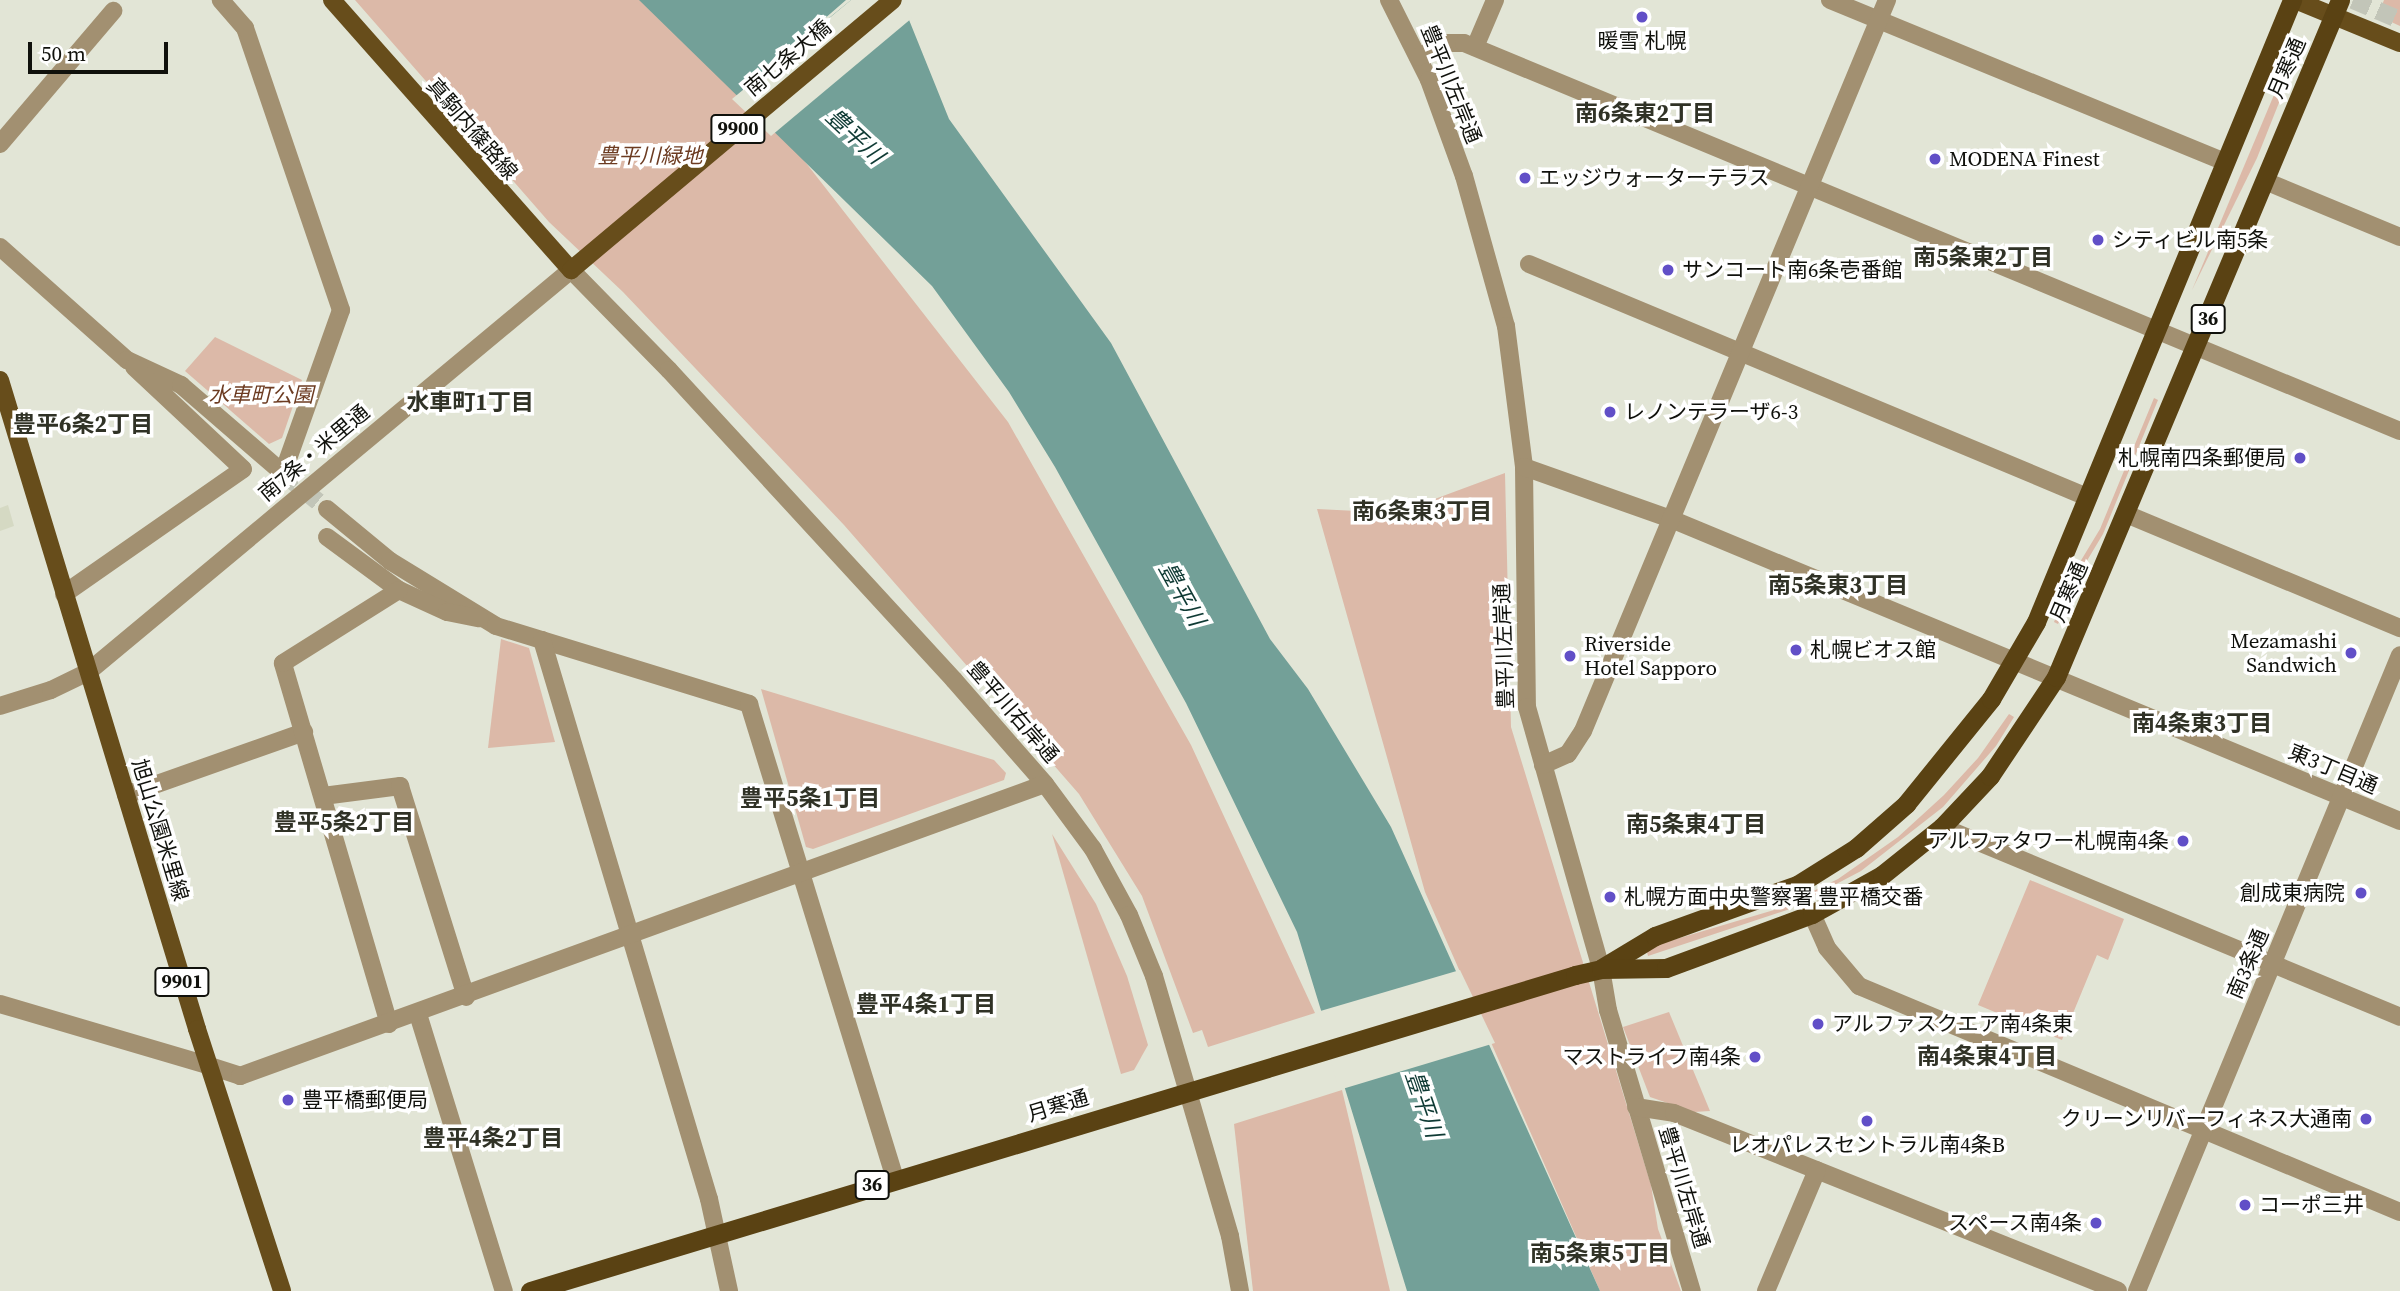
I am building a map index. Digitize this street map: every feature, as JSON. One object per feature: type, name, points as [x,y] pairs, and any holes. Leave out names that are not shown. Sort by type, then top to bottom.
[{"type":"highway","name":"月寒通","points":[[1601,969],[1655,936],[1797,885],[1856,848],[1906,804],[1953,752],[2015,661],[2087,497],[2294,0]]},
{"type":"highway","name":"月寒通","points":[[530,1291],[895,1178],[1575,975],[1601,969],[1666,968],[1812,914],[1882,875],[1942,827],[1990,776],[2056,677],[2337,8]]},
{"type":"main road","name":"真駒内篠路線","points":[[332,0],[577,265]]},
{"type":"main road","name":"南七条大橋","points":[[577,265],[893,0]]},
{"type":"main road","points":[[2294,0],[2337,8],[2400,43]]},
{"type":"main road","name":"旭山公園米里線","points":[[0,380],[125,795],[282,1291]]},
{"type":"street","points":[[127,360],[181,384],[283,473],[341,310],[245,27],[221,0]]},
{"type":"street","name":"豊平川左岸通","points":[[1389,0],[1418,57],[1464,176],[1497,284],[1516,386],[1524,467],[1525,694],[1601,969],[1608,1010],[1692,1291]]},
{"type":"street","points":[[1475,47],[1495,0]]},
{"type":"street","points":[[1830,0],[2225,162]]},
{"type":"street","points":[[1543,765],[1568,754],[1583,731],[1887,0]]},
{"type":"street","points":[[0,144],[113,11]]},
{"type":"street","points":[[1418,57],[1455,41],[1475,47],[2400,430]]},
{"type":"street","points":[[2265,181],[2400,237]]},
{"type":"street","points":[[0,247],[127,360],[243,469],[64,594]]},
{"type":"street","points":[[1529,264],[2087,497]]},
{"type":"street","name":"南7条・米里通","points":[[0,706],[51,690],[88,672],[577,265]]},
{"type":"street","name":"豊平川右岸通","points":[[577,265],[1045,783],[1093,849],[1129,915],[1154,976],[1230,1236],[1240,1291]]},
{"type":"street","name":"東3丁目通","points":[[1524,467],[1671,519],[2400,821]]},
{"type":"street","points":[[327,509],[390,561],[483,618],[542,640],[749,704],[895,1178]]},
{"type":"street","points":[[2126,514],[2400,628]]},
{"type":"street","points":[[327,537],[399,590],[454,615],[483,618]]},
{"type":"street","points":[[388,1024],[283,663],[399,590]]},
{"type":"street","points":[[542,640],[717,1234],[729,1291]]},
{"type":"street","name":"南3条通","points":[[2137,1291],[2400,655]]},
{"type":"street","points":[[125,795],[304,732]]},
{"type":"street","points":[[0,1004],[240,1076],[630,938],[1045,783]]},
{"type":"street","points":[[323,796],[400,786],[466,997]]},
{"type":"street","points":[[1942,827],[2400,1017]]},
{"type":"street","points":[[1812,914],[1827,948],[1858,986],[2400,1212]]},
{"type":"street","points":[[418,1014],[504,1291]]},
{"type":"street","points":[[1636,1107],[1674,1113],[2118,1291]]},
{"type":"street","points":[[1766,1291],[1817,1170]]},
{"type":"shaded area","points":[[8,505],[14,526],[0,531],[0,508]]},
{"type":"green space","name":"豊平川緑地","points":[[355,0],[654,0],[746,86],[1008,422],[1191,745],[1315,1013],[1208,1047],[1202,1030],[1193,1033],[1142,896],[1079,794],[844,525],[623,292],[549,222]]},
{"type":"green space","points":[[2384,0],[2400,0],[2400,26],[2378,16]]},
{"type":"green space","points":[[2292,52],[2298,55],[2257,158],[2192,290]]},
{"type":"green space","name":"水車町公園","points":[[215,337],[302,380],[282,438],[269,444],[185,371]]},
{"type":"green space","points":[[2154,398],[2158,400],[2103,534],[2082,569],[2058,624],[2054,622],[2077,567],[2100,529]]},
{"type":"green space","points":[[1505,473],[1511,727],[1651,1185],[1658,1229],[1681,1291],[1600,1291],[1425,892],[1317,509],[1397,513]]},
{"type":"green space","points":[[501,639],[529,648],[555,742],[488,748]]},
{"type":"green space","points":[[761,689],[994,760],[1006,773],[1004,780],[813,849],[806,847]]},
{"type":"green space","points":[[2009,714],[2014,717],[1996,746],[1943,807],[1861,871],[1787,910],[1648,956],[1646,948],[1774,910],[1838,879],[1898,837],[1944,795],[1978,758]]},
{"type":"green space","points":[[1052,834],[1096,904],[1127,976],[1148,1045],[1134,1070],[1121,1074]]},
{"type":"green space","points":[[2030,880],[2124,919],[2108,960],[2097,955],[2062,1040],[1978,1005]]},
{"type":"green space","points":[[1669,1012],[1710,1111],[1694,1112],[1650,1097],[1623,1027]]},
{"type":"green space","points":[[1342,1090],[1390,1291],[1253,1291],[1234,1124]]},
{"type":"water","name":"豊平川","points":[[639,0],[846,0],[769,67],[851,0],[901,0],[949,119],[1111,343],[1270,639],[1308,689],[1391,827],[1600,1291],[1407,1291],[1297,932],[1186,703],[1055,467],[1009,392],[932,286]]},
{"type":"pier","points":[[851,0],[905,0],[912,18],[771,136],[732,99]]},
{"type":"pier","points":[[1460,970],[1495,1043],[1339,1090],[1317,1012]]},
{"type":"tunnel","points":[[2353,0],[2400,20]]},
{"type":"tunnel","points":[[283,473],[327,509]]},
{"type":"place","name":"暖雪 札幌","points":[[1642,17]]},
{"type":"place","name":"MODENA Finest","points":[[1935,159]]},
{"type":"place","name":"エッジウォーターテラス","points":[[1525,178]]},
{"type":"place","name":"シティビル南5条","points":[[2098,240]]},
{"type":"place","name":"サンコート南6条壱番館","points":[[1668,270]]},
{"type":"place","name":"レノンテラーザ6-3","points":[[1610,412]]},
{"type":"place","name":"札幌南四条郵便局","points":[[2300,458]]},
{"type":"place","name":"札幌ビオス館","points":[[1796,650]]},
{"type":"place","name":"Mezamashi Sandwich","points":[[2351,653]]},
{"type":"place","name":"Riverside Hotel Sapporo","points":[[1570,656]]},
{"type":"place","name":"アルファタワー札幌南4条","points":[[2183,841]]},
{"type":"place","name":"創成東病院","points":[[2361,893]]},
{"type":"place","name":"札幌方面中央警察署 豊平橋交番","points":[[1610,897]]},
{"type":"place","name":"アルファスクエア南4条東","points":[[1818,1024]]},
{"type":"place","name":"マストライフ南4条","points":[[1755,1057]]},
{"type":"place","name":"豊平橋郵便局","points":[[288,1100]]},
{"type":"place","name":"クリーンリバーフィネス大通南","points":[[2366,1119]]},
{"type":"place","name":"レオパレスセントラル南4条B","points":[[1867,1121]]},
{"type":"place","name":"コーポ三井","points":[[2245,1205]]},
{"type":"place","name":"スペース南4条","points":[[2096,1223]]},
{"type":"district","name":"南6条東2丁目","points":[[1645,113]]},
{"type":"district","name":"南5条東2丁目","points":[[1983,257]]},
{"type":"district","name":"水車町1丁目","points":[[470,402]]},
{"type":"district","name":"豊平6条2丁目","points":[[83,424]]},
{"type":"district","name":"南6条東3丁目","points":[[1422,511]]},
{"type":"district","name":"南5条東3丁目","points":[[1838,585]]},
{"type":"district","name":"南4条東3丁目","points":[[2202,723]]},
{"type":"district","name":"豊平5条1丁目","points":[[810,798]]},
{"type":"district","name":"豊平5条2丁目","points":[[344,822]]},
{"type":"district","name":"南5条東4丁目","points":[[1696,824]]},
{"type":"district","name":"豊平4条1丁目","points":[[926,1004]]},
{"type":"district","name":"南4条東4丁目","points":[[1987,1056]]},
{"type":"district","name":"豊平4条2丁目","points":[[493,1138]]},
{"type":"district","name":"南5条東5丁目","points":[[1600,1253]]}]
